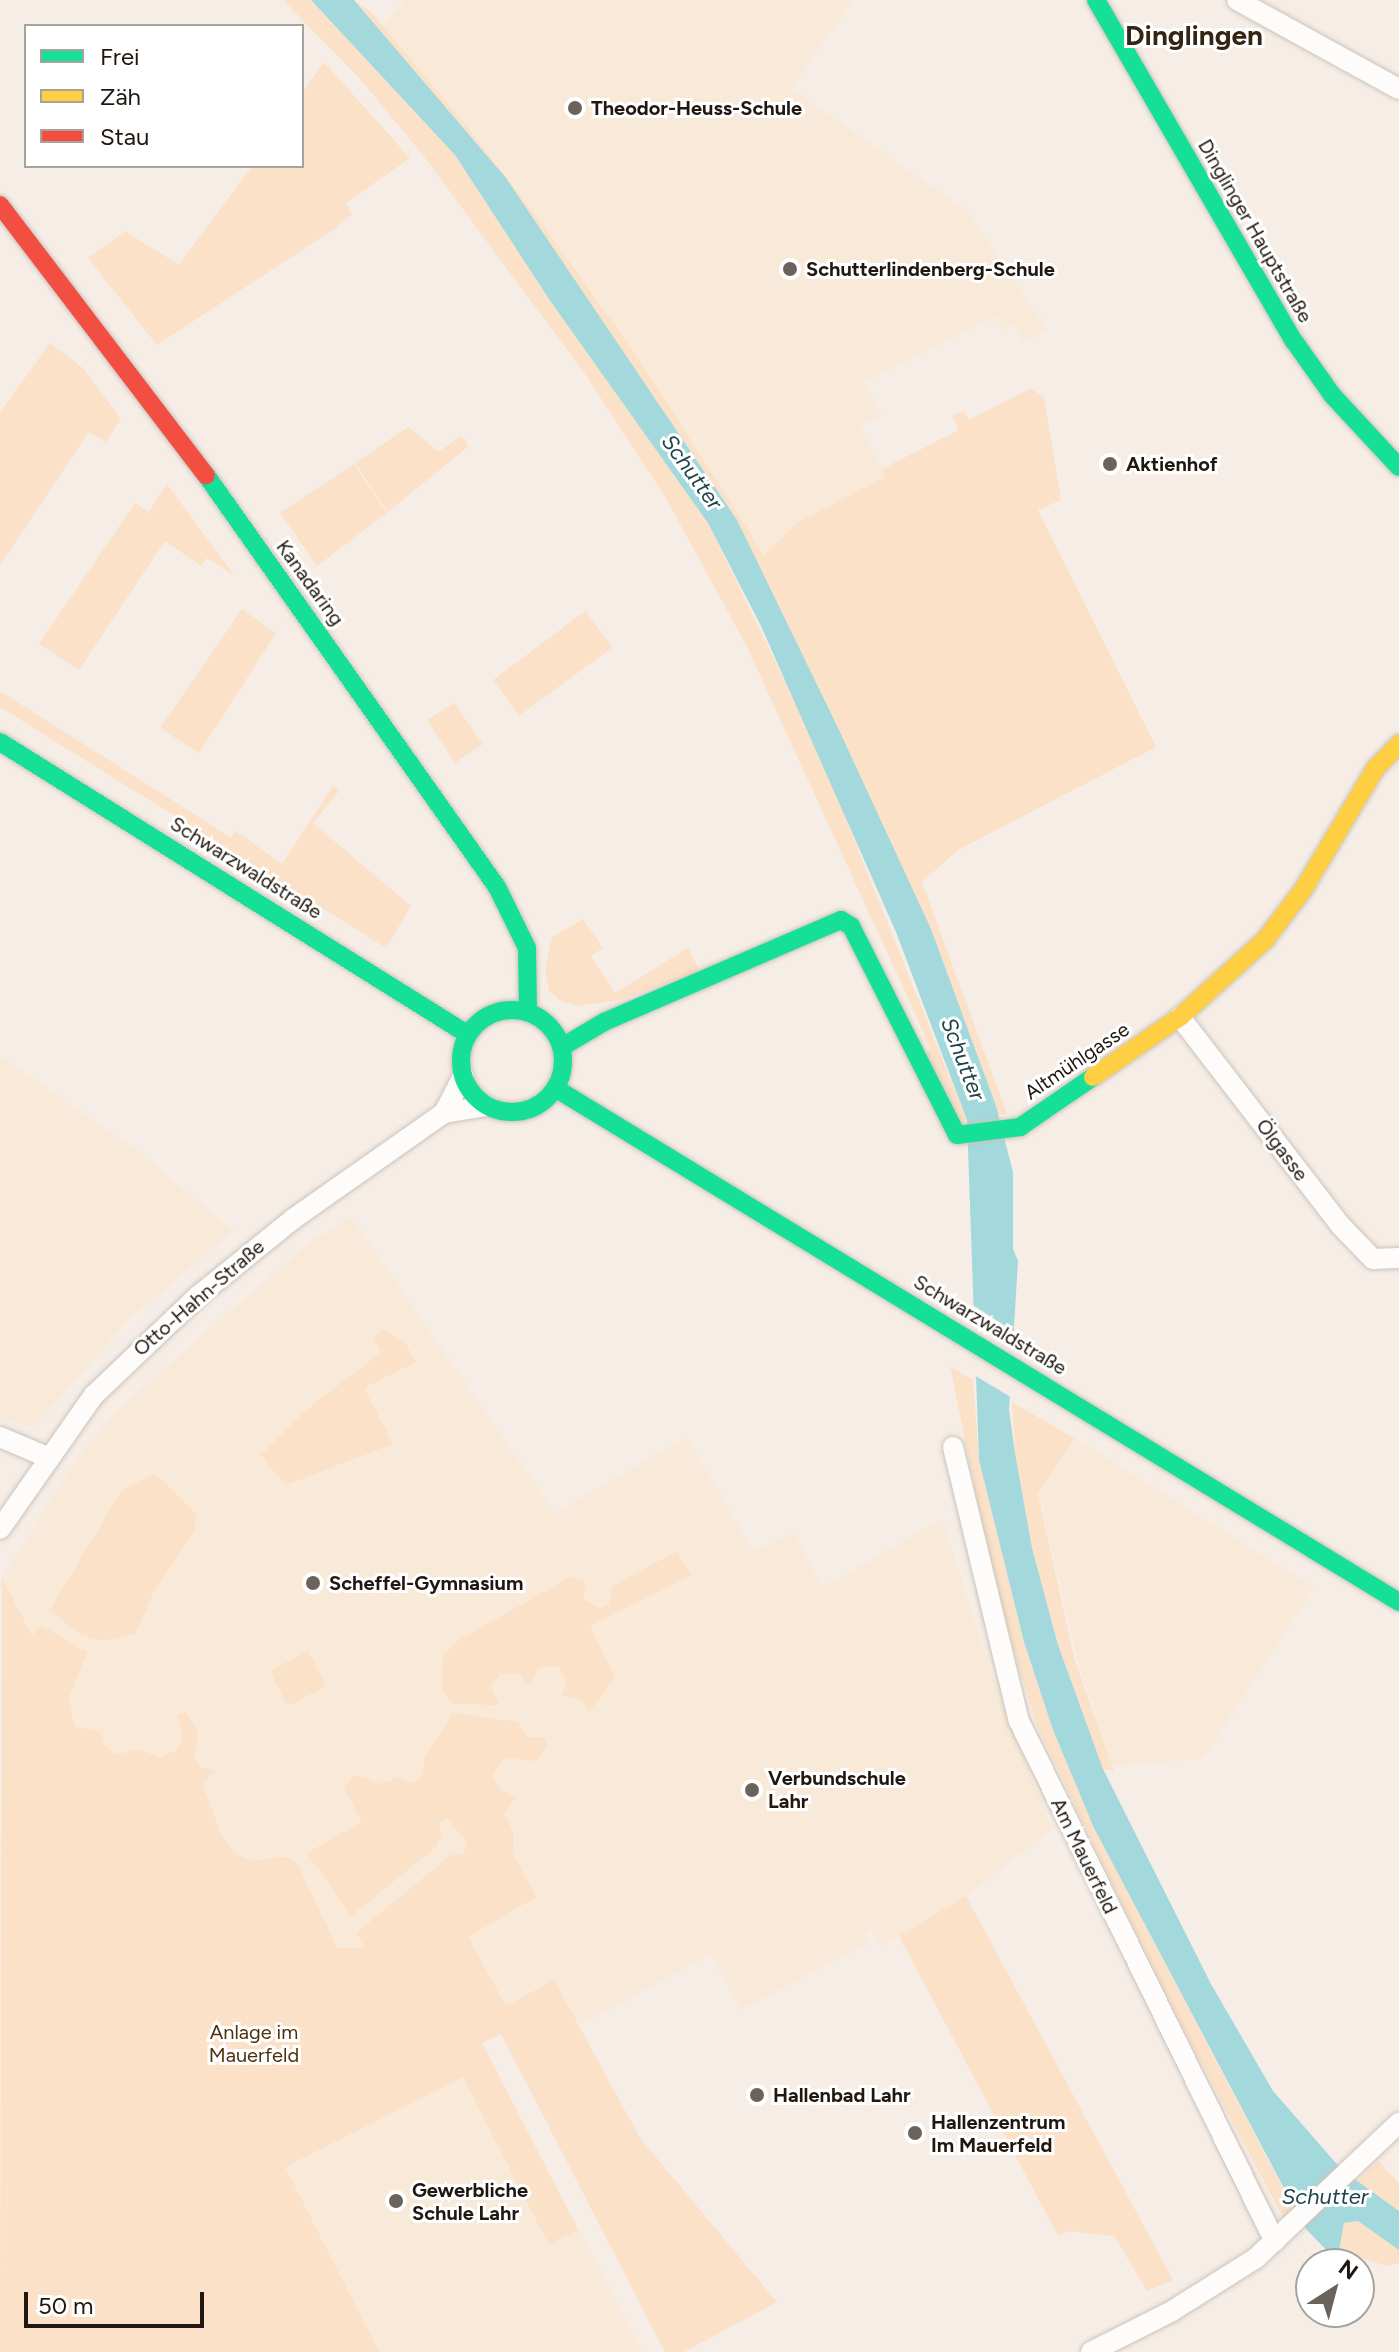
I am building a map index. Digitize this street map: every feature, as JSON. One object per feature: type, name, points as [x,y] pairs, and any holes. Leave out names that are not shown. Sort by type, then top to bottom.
[{"type":"street","name":"Dinglinger Hauptstraße","points":[[1096,0],[1294,341],[1333,396],[1399,467]]},
{"type":"street","points":[[1237,0],[1399,89]]},
{"type":"street","name":"Kanadaring","points":[[0,205],[172,428],[497,887],[527,948],[528,1012]]},
{"type":"street","name":"Schwarzwaldstraße","points":[[0,742],[467,1034]]},
{"type":"street","name":"Altmühlgasse","points":[[562,1047],[604,1022],[841,920],[851,926],[961,1135],[1020,1127],[1180,1017],[1265,940],[1303,890],[1375,769],[1399,744]]},
{"type":"street","points":[[493,1012],[528,1012],[554,1032],[562,1047],[564,1061],[555,1088],[532,1108],[517,1112],[486,1106],[463,1076],[467,1034],[493,1012]]},
{"type":"street","name":"Ölgasse","points":[[1180,1017],[1340,1225],[1373,1259],[1399,1258]]},
{"type":"street","name":"Otto-Hahn-Straße","points":[[444,1113],[463,1076]]},
{"type":"street","name":"Schwarzwaldstraße","points":[[555,1088],[1399,1602]]},
{"type":"street","name":"Otto-Hahn-Straße","points":[[0,1529],[47,1457],[123,1364],[198,1296],[293,1219],[444,1113],[486,1106]]},
{"type":"street","points":[[0,1437],[47,1457]]},
{"type":"street","name":"Am Mauerfeld","points":[[953,1447],[1019,1721],[1275,2242]]},
{"type":"street","points":[[1091,2352],[1217,2285],[1275,2242],[1399,2123]]},
{"type":"shaded area","name":"Schutterlindenberg-Schule","points":[[405,0],[853,0],[791,88],[968,212],[1048,330],[1023,342],[1014,325],[1003,330],[995,316],[865,382],[881,415],[860,426],[886,477],[797,523],[764,555],[637,356],[542,224],[382,26]]},
{"type":"shaded area","points":[[0,1056],[133,1147],[234,1231],[129,1319],[34,1427],[0,1419]]},
{"type":"shaded area","points":[[351,1217],[555,1513],[687,1437],[753,1551],[794,1533],[823,1588],[942,1519],[997,1690],[1052,1829],[966,1896],[882,1946],[871,1930],[865,1934],[870,1942],[741,2010],[711,1954],[578,2026],[574,2020],[512,2053],[474,1988],[329,1948],[102,1795],[0,1589],[2,1578],[79,1455],[117,1410],[310,1242]]},
{"type":"shaded area","points":[[1076,1439],[1314,1587],[1203,1759],[1112,1766],[1077,1658],[1039,1494]]},
{"type":"shaded area","name":"Gewerbliche Schule Lahr","points":[[482,2043],[643,2352],[161,2352],[253,2172]]},
{"type":"green space","points":[[283,0],[311,0],[455,155],[551,302],[708,523],[816,745],[967,1120],[955,1123],[921,1056],[930,1049],[914,1011],[746,645],[664,495],[585,374],[422,154],[361,80]]},
{"type":"green space","points":[[354,0],[370,11],[468,128],[542,224],[637,356],[764,555],[797,523],[885,477],[882,469],[959,430],[952,416],[964,411],[969,420],[1031,388],[1044,398],[1061,500],[1038,510],[1156,747],[958,850],[922,882],[1007,1114],[998,1115],[967,1026],[737,520],[506,178]]},
{"type":"green space","points":[[324,62],[410,158],[346,203],[352,214],[336,228],[157,345],[88,258],[125,231],[179,265],[251,168],[304,168],[304,90]]},
{"type":"green space","points":[[50,343],[83,368],[121,419],[106,442],[89,432],[0,565],[0,412]]},
{"type":"green space","points":[[408,427],[439,452],[461,435],[469,446],[388,512],[355,463]]},
{"type":"green space","points":[[354,464],[387,513],[317,566],[280,513]]},
{"type":"green space","points":[[167,484],[235,576],[207,558],[201,566],[165,541],[79,670],[39,644],[135,503],[153,515],[149,511]]},
{"type":"green space","points":[[242,609],[276,633],[199,753],[160,728]]},
{"type":"green space","points":[[585,611],[613,647],[519,716],[493,680]]},
{"type":"green space","points":[[0,691],[230,837],[236,831],[282,864],[333,786],[339,791],[313,823],[411,906],[386,948],[0,707]]},
{"type":"green space","points":[[454,703],[483,744],[455,763],[427,720]]},
{"type":"green space","points":[[583,919],[603,948],[591,956],[615,993],[688,948],[700,971],[621,1000],[577,1006],[561,1001],[549,991],[545,969],[552,937]]},
{"type":"green space","points":[[383,1330],[404,1341],[416,1362],[364,1388],[393,1444],[288,1484],[282,1482],[261,1455],[304,1412],[381,1352],[374,1338]]},
{"type":"green space","points":[[950,1366],[973,1380],[979,1460],[1024,1642],[1053,1730],[1094,1828],[1295,2211],[1285,2221],[1176,2015],[1037,1726],[996,1591]]},
{"type":"green space","points":[[1012,1402],[1075,1439],[1038,1494],[1074,1658],[1114,1771],[1103,1769],[1058,1645],[1032,1548],[1015,1453]]},
{"type":"green space","points":[[155,1474],[196,1513],[195,1530],[153,1594],[135,1634],[101,1641],[76,1632],[50,1610],[122,1490]]},
{"type":"green space","points":[[677,1551],[691,1575],[590,1626],[615,1677],[589,1712],[582,1700],[561,1696],[567,1683],[558,1666],[538,1667],[532,1682],[525,1683],[520,1674],[500,1674],[491,1687],[499,1705],[453,1704],[442,1691],[443,1656],[459,1640],[570,1577],[586,1582],[584,1600],[600,1608],[609,1604],[613,1586]]},
{"type":"green space","name":"Anlage im Mauerfeld","points":[[2,1578],[32,1636],[41,1625],[87,1652],[68,1699],[75,1727],[101,1732],[105,1746],[116,1755],[139,1749],[160,1758],[178,1749],[183,1736],[177,1715],[186,1712],[198,1733],[194,1756],[200,1767],[216,1770],[202,1784],[222,1836],[236,1854],[251,1861],[287,1857],[298,1865],[337,1948],[365,1948],[356,1933],[451,1855],[463,1854],[468,1844],[447,1817],[439,1822],[442,1835],[435,1848],[351,1916],[307,1853],[362,1822],[345,1789],[351,1778],[355,1775],[380,1784],[400,1777],[413,1784],[422,1777],[425,1757],[453,1713],[518,1722],[526,1737],[544,1737],[547,1745],[536,1761],[505,1758],[492,1776],[500,1790],[515,1798],[504,1814],[513,1831],[513,1854],[536,1897],[468,1937],[506,2006],[554,1980],[640,2138],[777,2302],[684,2352],[665,2352],[501,2034],[482,2043],[578,2230],[549,2245],[463,2077],[285,2167],[379,2352],[0,2352]]},
{"type":"green space","points":[[308,1651],[326,1686],[288,1706],[270,1671]]},
{"type":"green space","points":[[966,1896],[1173,2280],[1147,2291],[1114,2236],[1069,2231],[1058,2236],[899,1936]]},
{"type":"green space","points":[[1379,2161],[1399,2184],[1399,2211],[1357,2181]]},
{"type":"green space","points":[[1359,2221],[1399,2250],[1399,2263],[1387,2266],[1375,2262],[1375,2248],[1339,2248],[1344,2223]]},
{"type":"water","name":"Schutter","points":[[311,0],[354,0],[506,178],[737,520],[839,730],[931,929],[996,1106],[1013,1172],[1013,1249],[1018,1261],[1009,1410],[1015,1453],[1032,1548],[1058,1645],[1103,1769],[1211,1984],[1273,2091],[1342,2170],[1399,2211],[1399,2250],[1358,2221],[1344,2223],[1339,2248],[1324,2248],[1305,2228],[1094,1828],[1053,1730],[1024,1642],[979,1460],[967,1120],[896,932],[761,626],[708,523],[551,302],[455,155]]},
{"type":"pier","points":[[973,1305],[1018,1334],[1014,1399],[969,1372]]},
{"type":"traffic: fast","points":[[1096,0],[1294,341],[1333,396],[1399,467]]},
{"type":"traffic: fast","points":[[206,475],[497,887],[527,948],[528,1012]]},
{"type":"traffic: fast","points":[[0,742],[467,1034]]},
{"type":"traffic: fast","points":[[562,1047],[604,1022],[841,920],[851,926],[957,1135],[1020,1127],[1093,1077]]},
{"type":"traffic: fast","points":[[512,1010],[532,1014],[548,1025],[559,1041],[563,1061],[559,1081],[548,1097],[532,1108],[512,1112],[492,1108],[476,1097],[465,1081],[461,1061],[465,1041],[476,1025],[492,1014],[512,1010]]},
{"type":"traffic: fast","points":[[555,1088],[1399,1602]]},
{"type":"traffic: slow","points":[[1093,1077],[1180,1017],[1265,940],[1303,890],[1375,769],[1399,744]]},
{"type":"traffic: jam","points":[[0,205],[206,475]]},
{"type":"place","name":"Theodor-Heuss-Schule","points":[[575,108]]},
{"type":"place","name":"Schutterlindenberg-Schule","points":[[790,269]]},
{"type":"place","name":"Aktienhof","points":[[1110,464]]},
{"type":"place","name":"Scheffel-Gymnasium","points":[[313,1583]]},
{"type":"place","name":"Verbundschule Lahr","points":[[752,1790]]},
{"type":"place","name":"Hallenbad Lahr","points":[[757,2095]]},
{"type":"place","name":"Hallenzentrum Im Mauerfeld","points":[[915,2133]]},
{"type":"place","name":"Gewerbliche Schule Lahr","points":[[396,2201]]},
{"type":"district","name":"Dinglingen","points":[[1194,35]]}]
